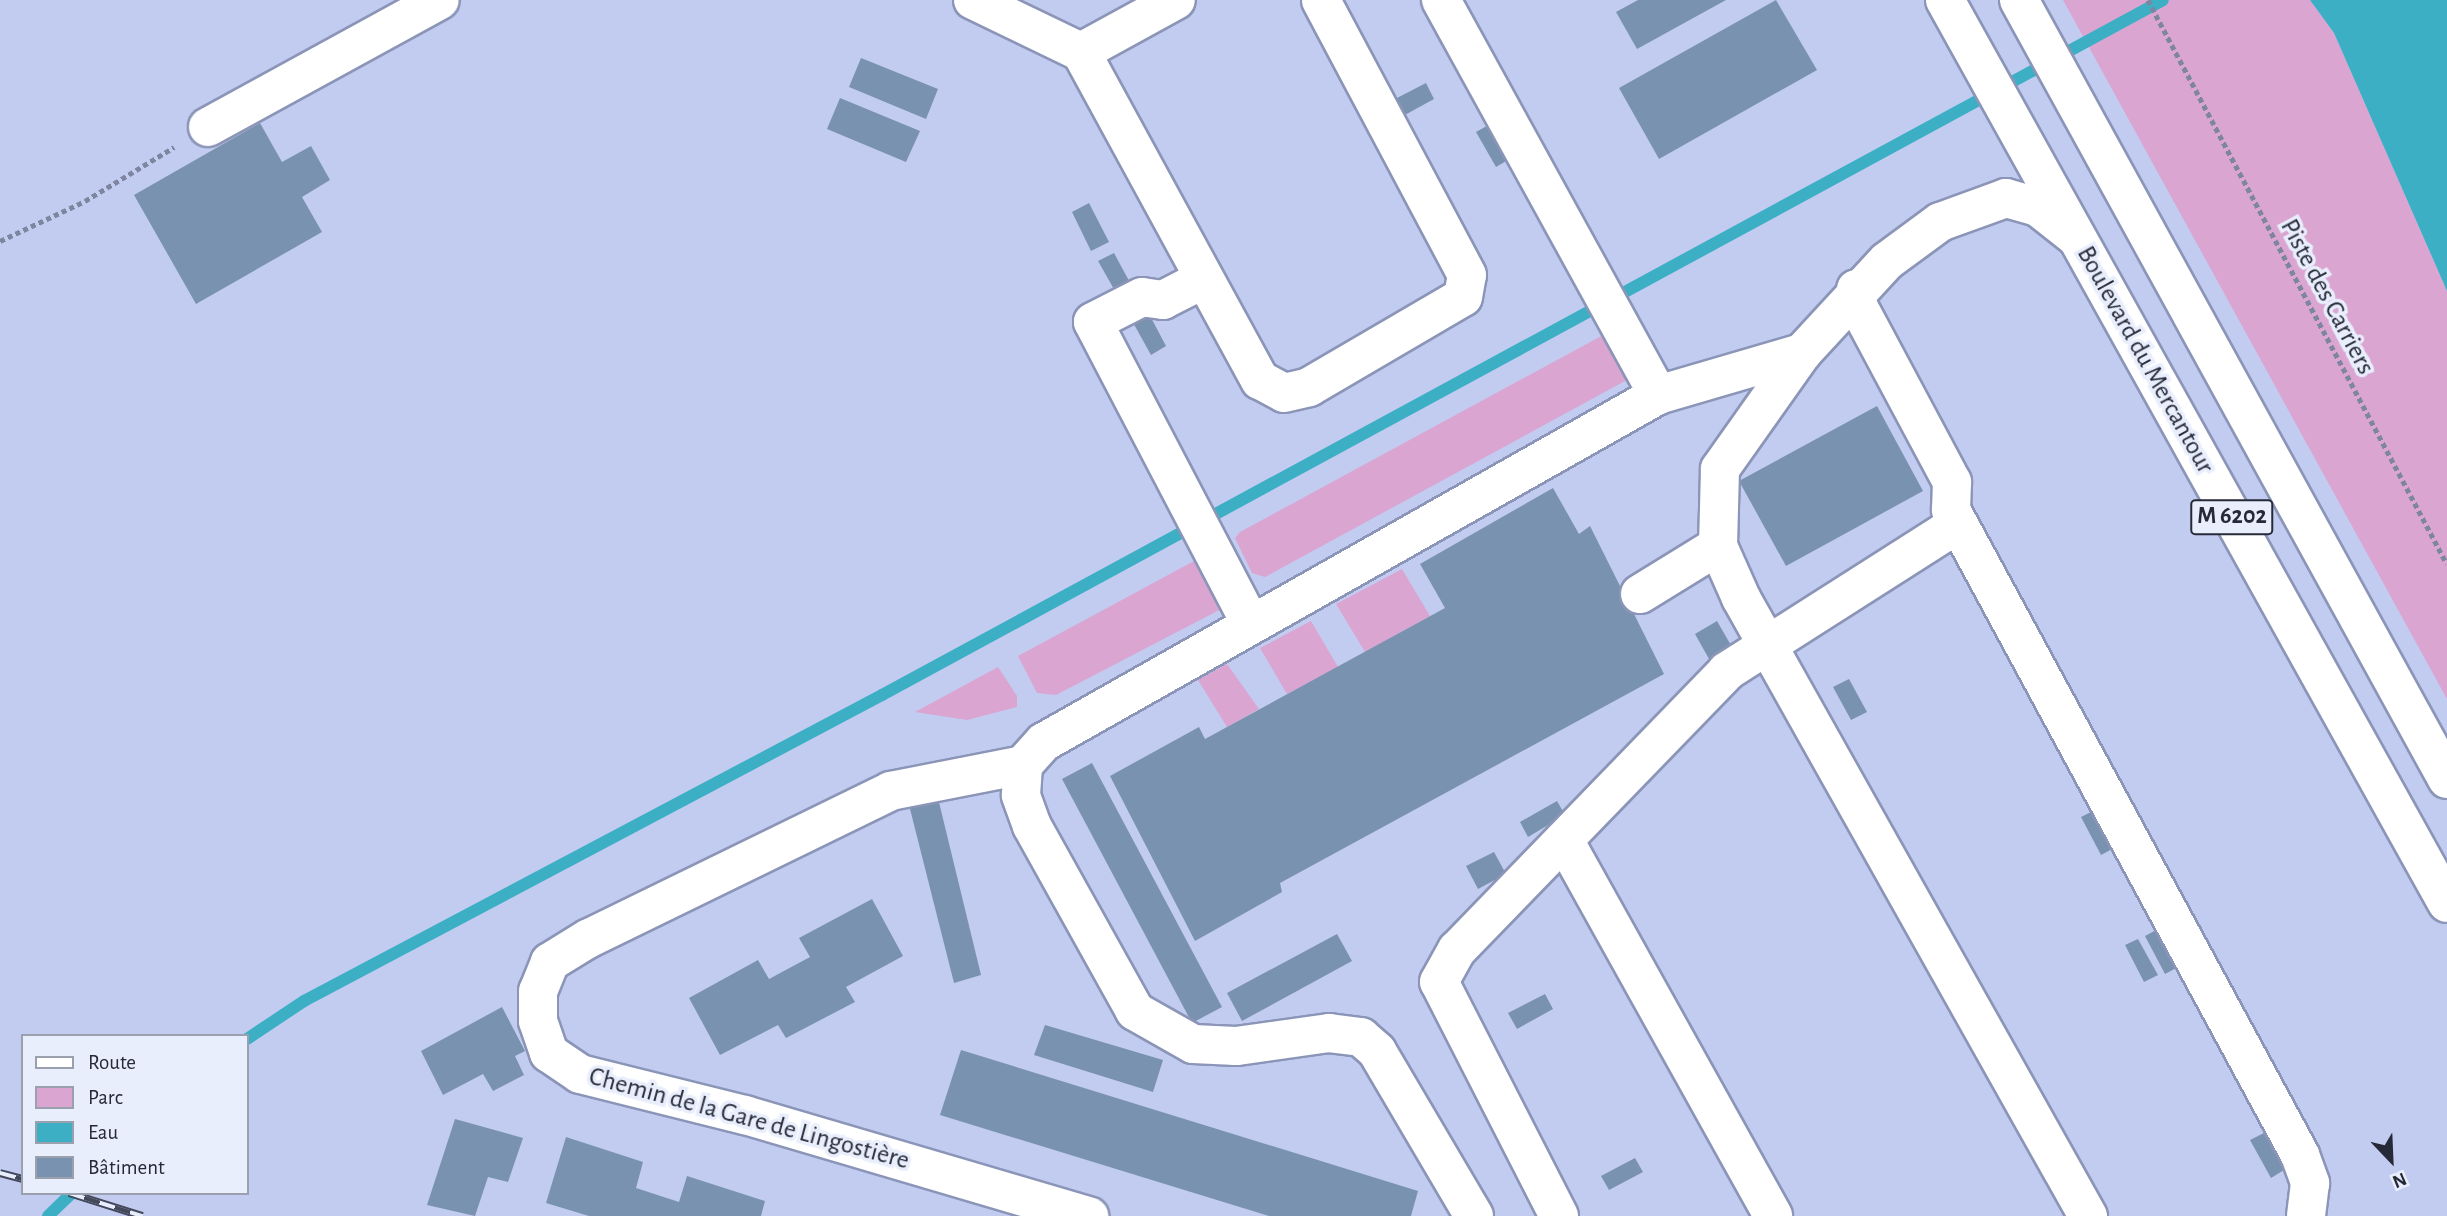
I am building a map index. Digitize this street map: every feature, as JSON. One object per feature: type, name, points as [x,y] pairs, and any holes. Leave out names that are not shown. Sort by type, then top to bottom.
[{"type":"main road","points":[[208,127],[440,0]]},
{"type":"main road","points":[[973,0],[1081,52],[1260,380],[1284,393],[1308,387],[1463,297],[1467,275],[1321,0]]},
{"type":"main road","points":[[1441,0],[1596,276],[1658,395]]},
{"type":"main road","name":"Boulevard du Mercantour","points":[[1945,0],[2447,902]]},
{"type":"main road","points":[[1081,52],[1170,1]]},
{"type":"main road","name":"M 6202","points":[[2022,5],[2447,779]]},
{"type":"main road","points":[[2076,237],[2038,207],[2006,198],[1940,222],[1887,261],[1856,289],[1802,353],[1720,469],[1718,546],[1767,644],[2088,1216]]},
{"type":"main road","points":[[1204,279],[1163,300],[1142,297],[1093,322],[1215,550],[1251,624]]},
{"type":"main road","points":[[1856,289],[1858,306],[1952,482],[1951,510],[1958,524],[2289,1133],[2310,1183],[2306,1216]]},
{"type":"main road","points":[[1470,1211],[1377,1051],[1361,1037],[1329,1033],[1236,1046],[1193,1044],[1135,1011],[1032,826],[1021,795],[1023,765],[1044,743],[1658,395],[1802,353]]},
{"type":"main road","points":[[1559,1216],[1439,982],[1457,950],[1727,671],[1958,524]]},
{"type":"main road","points":[[1640,594],[1718,546]]},
{"type":"main road","name":"Chemin de la Gare de Lingostière","points":[[1023,765],[891,791],[550,962],[538,1001],[548,1053],[580,1074],[745,1115],[1089,1216]]},
{"type":"main road","points":[[1564,840],[1773,1216]]},
{"type":"path","name":"Piste des Carriers","points":[[2148,0],[2447,564]]},
{"type":"path","points":[[0,241],[85,201],[208,127]]},
{"type":"green space","points":[[2063,0],[2310,0],[2334,33],[2447,291],[2447,699]]},
{"type":"green space","points":[[1605,334],[1632,376],[1625,381],[1265,577],[1252,573],[1235,538],[1240,532]]},
{"type":"green space","points":[[1207,554],[1227,606],[1056,695],[1037,693],[1018,656]]},
{"type":"green space","points":[[1402,569],[1430,616],[1365,652],[1336,604]]},
{"type":"green space","points":[[1311,621],[1338,667],[1287,694],[1260,648]]},
{"type":"green space","points":[[1227,664],[1259,709],[1227,727],[1198,680]]},
{"type":"green space","points":[[998,667],[1017,696],[1017,707],[967,720],[915,712]]},
{"type":"water","points":[[2310,0],[2447,0],[2447,291],[2334,33]]},
{"type":"building","points":[[1638,0],[1726,0],[1637,49],[1616,12]]},
{"type":"building","points":[[1776,0],[1817,70],[1659,159],[1619,88]]},
{"type":"building","points":[[861,58],[938,89],[926,119],[849,87]]},
{"type":"building","points":[[1426,83],[1434,99],[1403,116],[1395,99]]},
{"type":"building","points":[[840,98],[920,131],[906,162],[827,129]]},
{"type":"building","points":[[1494,122],[1513,157],[1496,167],[1476,132]]},
{"type":"building","points":[[260,123],[282,162],[311,146],[330,180],[302,197],[322,232],[196,304],[134,195]]},
{"type":"building","points":[[1089,203],[1109,242],[1091,251],[1072,212]]},
{"type":"building","points":[[1114,253],[1134,290],[1119,298],[1098,261]]},
{"type":"building","points":[[1147,310],[1166,346],[1151,355],[1131,319]]},
{"type":"building","points":[[1877,406],[1923,491],[1786,566],[1739,481]]},
{"type":"building","points":[[1553,488],[1579,534],[1590,526],[1664,674],[1280,883],[1282,892],[1195,941],[1110,776],[1199,727],[1205,739],[1445,608],[1420,564]]},
{"type":"building","points":[[1717,621],[1736,654],[1713,666],[1695,634]]},
{"type":"building","points":[[1849,679],[1867,712],[1851,720],[1833,687]]},
{"type":"building","points":[[1092,763],[1222,1007],[1192,1023],[1062,779]]},
{"type":"building","points":[[937,794],[981,975],[954,983],[908,801]]},
{"type":"building","points":[[1557,801],[1565,815],[1528,837],[1520,822]]},
{"type":"building","points":[[2097,809],[2116,847],[2101,855],[2081,817]]},
{"type":"building","points":[[1494,852],[1506,874],[1478,889],[1466,866]]},
{"type":"building","points":[[872,899],[903,956],[846,987],[855,1002],[786,1038],[778,1025],[720,1055],[689,998],[758,960],[769,979],[810,957],[799,938]]},
{"type":"building","points":[[2160,928],[2180,966],[2165,974],[2145,936]]},
{"type":"building","points":[[1337,934],[1352,961],[1242,1021],[1227,993]]},
{"type":"building","points":[[2138,939],[2158,975],[2144,982],[2125,945]]},
{"type":"building","points":[[1545,994],[1553,1009],[1517,1029],[1508,1013]]},
{"type":"building","points":[[502,1007],[525,1051],[515,1056],[524,1075],[493,1091],[483,1074],[443,1095],[421,1051]]},
{"type":"building","points":[[1045,1025],[1163,1060],[1153,1092],[1034,1055]]},
{"type":"building","points":[[961,1050],[1418,1191],[1411,1216],[1269,1216],[940,1115]]},
{"type":"building","points":[[455,1119],[523,1138],[508,1182],[488,1177],[475,1216],[427,1205]]},
{"type":"building","points":[[2264,1133],[2284,1170],[2271,1178],[2250,1140]]},
{"type":"building","points":[[566,1137],[643,1162],[636,1188],[679,1202],[687,1176],[765,1201],[761,1216],[589,1216],[546,1203]]},
{"type":"building","points":[[1635,1158],[1643,1172],[1609,1190],[1601,1176]]},
{"type":"waterway","points":[[248,1038],[304,1001],[882,695],[2163,0]]},
{"type":"waterway","points":[[48,1216],[70,1195]]},
{"type":"railway","points":[[0,1173],[21,1178]]},
{"type":"railway","points":[[75,1195],[142,1216]]}]
